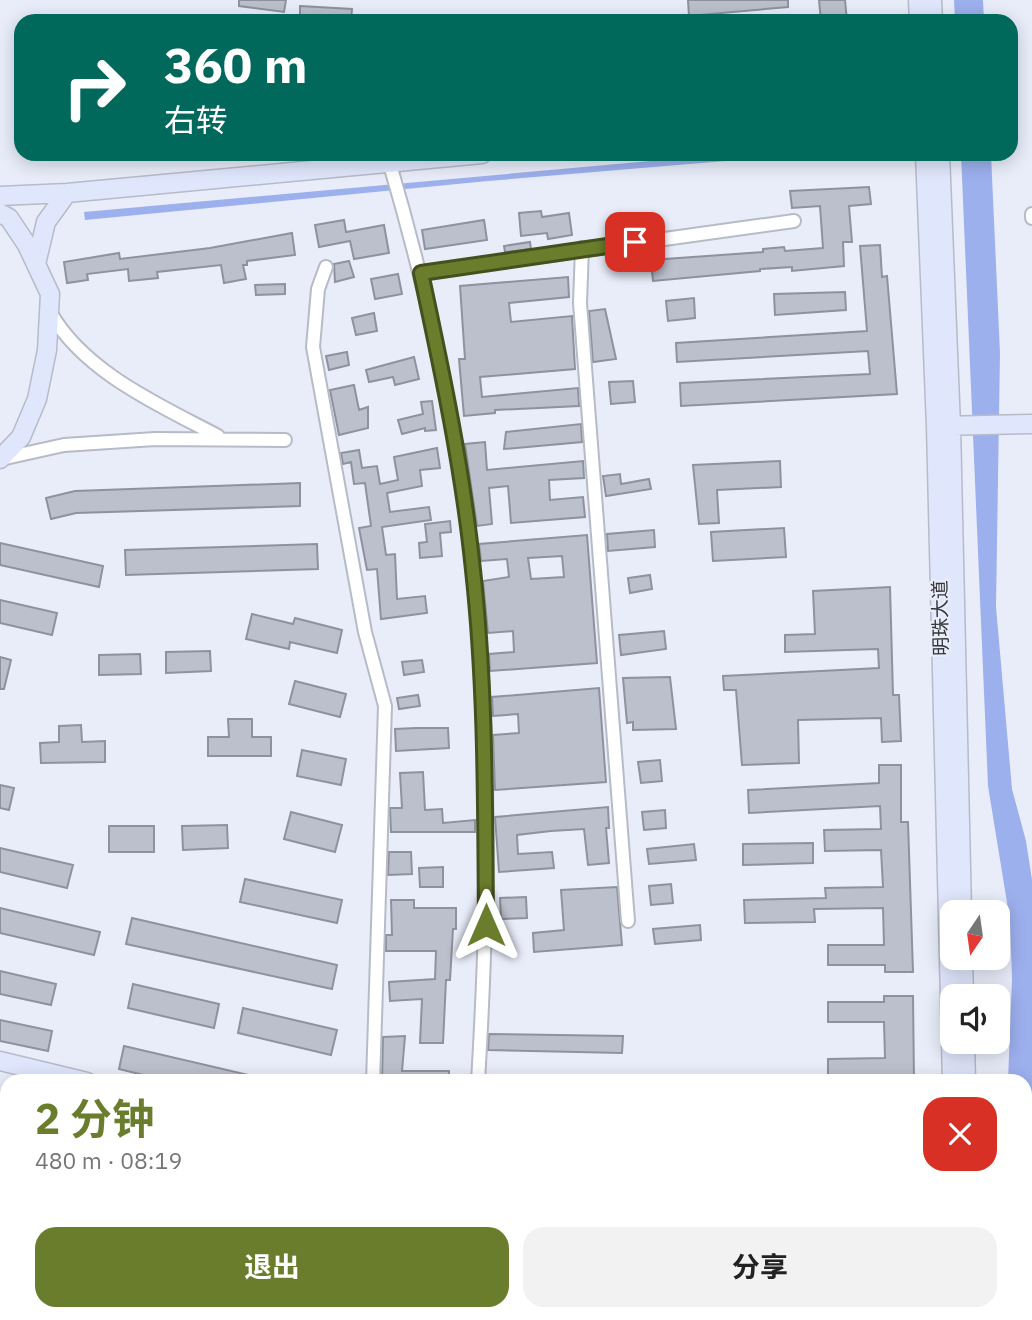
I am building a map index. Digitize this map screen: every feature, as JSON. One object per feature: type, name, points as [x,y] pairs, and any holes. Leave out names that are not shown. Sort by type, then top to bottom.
[{"type":"main road","points":[[0,196],[67,193],[423,161]]},
{"type":"main road","name":"明珠大道","points":[[926,161],[950,426],[952,1074]]},
{"type":"main road","name":"明珠大道","points":[[940,161],[962,900]]},
{"type":"main road","points":[[36,264],[46,222],[67,193]]},
{"type":"main road","points":[[0,213],[9,218],[50,294],[47,350],[37,399],[21,437],[0,459]]},
{"type":"main road","points":[[950,426],[1032,424]]},
{"type":"main road","points":[[965,1054],[966,1074]]},
{"type":"main road","points":[[0,1061],[54,1074]]},
{"type":"street","points":[[390,165],[421,273],[446,390],[473,569],[482,680],[486,950],[478,1074]]},
{"type":"street","points":[[421,273],[582,248],[794,221]]},
{"type":"street","points":[[582,248],[580,303],[628,921]]},
{"type":"street","points":[[326,267],[318,289],[313,347],[365,632],[385,706],[373,1074]]},
{"type":"street","points":[[49,311],[62,333],[91,359],[146,397],[222,438]]},
{"type":"street","points":[[0,459],[64,445],[155,439],[285,440]]},
{"type":"water","points":[[954,0],[983,0],[984,14],[955,14]]},
{"type":"water","points":[[650,161],[725,161],[85,220],[84,212]]},
{"type":"water","points":[[961,161],[991,161],[1000,353],[996,607],[1012,789],[1026,841],[1032,880],[1032,1074],[1008,1074],[1012,979],[1010,900],[1007,900],[988,786]]},
{"type":"building","points":[[239,0],[286,0],[284,12],[239,6]]},
{"type":"building","points":[[688,0],[788,0],[788,7],[689,14]]},
{"type":"building","points":[[819,0],[845,0],[846,14],[820,14]]},
{"type":"building","points":[[300,6],[352,9],[352,14],[300,14]]},
{"type":"building","points":[[869,187],[871,204],[849,206],[852,242],[843,242],[844,266],[792,271],[792,267],[760,269],[653,281],[651,260],[763,252],[763,249],[784,247],[785,251],[823,248],[820,206],[792,208],[790,191]]},
{"type":"building","points":[[541,211],[542,217],[569,213],[572,235],[548,239],[547,233],[521,236],[519,213]]},
{"type":"building","points":[[344,220],[346,232],[384,225],[389,253],[354,259],[350,241],[319,247],[315,225]]},
{"type":"building","points":[[484,220],[487,240],[425,249],[422,230]]},
{"type":"building","points":[[292,233],[295,255],[247,261],[247,265],[243,265],[246,279],[224,283],[221,265],[157,272],[158,278],[129,281],[128,269],[87,274],[88,280],[67,283],[64,262],[119,253],[120,259],[210,248]]},
{"type":"building","points":[[530,242],[531,249],[505,252],[504,246]]},
{"type":"building","points":[[880,245],[882,277],[887,276],[897,394],[681,406],[680,383],[870,374],[868,351],[677,362],[676,343],[867,331],[860,246]]},
{"type":"building","points":[[349,261],[354,277],[335,282],[334,264]]},
{"type":"building","points":[[398,274],[402,294],[375,299],[371,279]]},
{"type":"building","points":[[568,277],[569,297],[509,303],[511,322],[572,316],[575,369],[480,377],[482,397],[578,388],[579,406],[495,410],[495,413],[464,416],[459,359],[465,359],[460,286]]},
{"type":"building","points":[[285,284],[285,294],[256,295],[255,285]]},
{"type":"building","points":[[845,292],[846,310],[775,315],[774,294]]},
{"type":"building","points":[[694,298],[695,318],[668,321],[666,301]]},
{"type":"building","points":[[605,309],[616,359],[593,362],[589,311]]},
{"type":"building","points":[[374,313],[377,331],[356,335],[352,318]]},
{"type":"building","points":[[347,352],[349,365],[329,370],[326,356]]},
{"type":"building","points":[[414,357],[419,379],[395,385],[393,377],[369,382],[366,370]]},
{"type":"building","points":[[633,381],[635,402],[611,404],[609,382]]},
{"type":"building","points":[[354,385],[359,410],[368,407],[368,428],[339,435],[330,390]]},
{"type":"building","points":[[432,401],[436,430],[425,431],[425,428],[402,434],[398,420],[423,414],[421,402]]},
{"type":"building","points":[[581,424],[582,442],[504,449],[506,432]]},
{"type":"building","points":[[485,442],[487,470],[583,461],[584,478],[549,480],[550,500],[583,497],[585,517],[511,523],[508,486],[489,488],[492,524],[477,526],[465,444]]},
{"type":"building","points":[[437,448],[440,468],[420,470],[422,486],[387,493],[390,512],[429,507],[431,520],[382,527],[386,555],[395,554],[397,599],[425,596],[427,613],[381,619],[377,569],[367,570],[359,528],[371,526],[365,483],[354,484],[351,462],[343,464],[341,453],[359,450],[362,468],[377,466],[380,484],[398,480],[394,457]]},
{"type":"building","points":[[780,461],[781,487],[717,490],[719,523],[699,524],[693,465]]},
{"type":"building","points":[[620,474],[621,484],[649,479],[651,489],[606,496],[603,476]]},
{"type":"building","points":[[300,483],[300,506],[76,513],[51,519],[46,498],[75,491]]},
{"type":"building","points":[[450,521],[451,532],[440,533],[442,556],[420,558],[419,543],[427,542],[425,524]]},
{"type":"building","points":[[784,528],[786,557],[713,561],[711,532]]},
{"type":"building","points":[[654,530],[655,547],[608,551],[607,534]]},
{"type":"building","points":[[587,535],[597,663],[490,671],[489,654],[514,652],[513,631],[488,633],[483,581],[509,577],[507,559],[481,561],[479,544]],"holes":[[[562,556],[564,577],[531,579],[528,558]]]},
{"type":"building","points":[[0,543],[103,566],[99,587],[0,565]]},
{"type":"building","points":[[317,544],[318,569],[126,575],[125,550]]},
{"type":"building","points":[[650,575],[652,589],[630,593],[628,578]]},
{"type":"building","points":[[890,587],[893,695],[899,695],[901,741],[882,742],[881,718],[798,720],[799,763],[742,765],[736,690],[724,690],[723,676],[879,668],[878,649],[785,652],[785,635],[815,634],[813,591]]},
{"type":"building","points":[[0,600],[57,613],[52,635],[0,623]]},
{"type":"building","points":[[252,614],[293,624],[295,618],[342,630],[337,653],[290,642],[289,649],[246,639]]},
{"type":"building","points":[[664,631],[666,649],[621,655],[619,635]]},
{"type":"building","points":[[210,651],[211,671],[166,673],[166,652]]},
{"type":"building","points":[[140,654],[141,674],[99,675],[99,655]]},
{"type":"building","points":[[0,657],[11,660],[4,689],[0,689]]},
{"type":"building","points":[[422,660],[424,672],[404,675],[402,662]]},
{"type":"building","points":[[670,677],[676,729],[633,730],[633,722],[627,723],[623,678]]},
{"type":"building","points":[[295,681],[346,694],[340,717],[289,704]]},
{"type":"building","points":[[599,688],[606,782],[495,790],[493,735],[519,733],[518,714],[493,716],[492,697]]},
{"type":"building","points":[[418,695],[420,706],[399,709],[397,698]]},
{"type":"building","points":[[228,719],[252,719],[252,737],[271,737],[271,756],[208,756],[208,737],[229,737]]},
{"type":"building","points":[[81,725],[82,742],[105,741],[105,762],[41,763],[40,743],[59,742],[59,726]]},
{"type":"building","points":[[448,728],[449,748],[396,751],[395,729]]},
{"type":"building","points":[[302,750],[346,759],[341,785],[297,776]]},
{"type":"building","points":[[660,760],[662,781],[641,783],[638,762]]},
{"type":"building","points":[[879,765],[901,765],[901,822],[908,822],[913,972],[885,972],[885,965],[828,965],[828,945],[884,945],[883,908],[814,909],[815,922],[745,923],[744,900],[826,898],[825,888],[883,887],[881,850],[825,851],[824,830],[881,829],[880,806],[749,813],[748,790],[879,783]]},
{"type":"building","points":[[423,772],[425,810],[442,809],[443,823],[475,820],[475,832],[391,832],[390,808],[402,808],[400,773]]},
{"type":"building","points":[[0,785],[14,788],[9,810],[0,808]]},
{"type":"building","points":[[608,807],[609,828],[606,828],[609,863],[588,865],[584,829],[551,831],[517,835],[518,854],[552,852],[554,868],[499,872],[495,817]]},
{"type":"building","points":[[665,810],[666,828],[644,830],[642,812]]},
{"type":"building","points":[[291,812],[342,825],[335,852],[284,839]]},
{"type":"building","points":[[227,825],[228,848],[183,850],[182,826]]},
{"type":"building","points":[[109,826],[154,826],[154,852],[109,852]]},
{"type":"building","points":[[813,843],[813,863],[743,865],[743,844]]},
{"type":"building","points":[[694,844],[696,860],[649,864],[647,849]]},
{"type":"building","points":[[0,848],[73,865],[67,888],[0,872]]},
{"type":"building","points":[[389,852],[411,852],[412,874],[388,875]]},
{"type":"building","points":[[443,867],[443,887],[420,887],[419,868]]},
{"type":"building","points":[[245,879],[342,900],[337,923],[240,902]]},
{"type":"building","points":[[671,884],[673,903],[651,905],[649,886]]},
{"type":"building","points":[[617,887],[622,945],[534,952],[533,933],[564,930],[561,890]]},
{"type":"building","points":[[526,897],[527,918],[501,919],[500,898]]},
{"type":"building","points":[[391,900],[414,900],[414,908],[456,908],[450,980],[446,980],[443,1043],[420,1043],[422,999],[390,1001],[389,982],[435,979],[436,951],[386,951],[386,935],[392,935]]},
{"type":"building","points":[[0,908],[100,932],[94,955],[0,933]]},
{"type":"building","points":[[132,918],[337,965],[332,989],[126,944]]},
{"type":"building","points":[[700,925],[701,940],[655,944],[653,929]]},
{"type":"building","points":[[0,971],[56,984],[51,1005],[0,994]]},
{"type":"building","points":[[133,984],[219,1004],[214,1028],[128,1008]]},
{"type":"building","points":[[884,996],[913,996],[914,1074],[828,1074],[828,1059],[885,1058],[884,1022],[828,1022],[828,1002],[884,1002]]},
{"type":"building","points":[[243,1008],[337,1030],[331,1055],[238,1033]]},
{"type":"building","points":[[0,1020],[52,1031],[48,1051],[0,1041]]},
{"type":"building","points":[[489,1034],[623,1036],[622,1053],[488,1050]]},
{"type":"building","points":[[405,1036],[402,1071],[449,1071],[449,1074],[382,1074],[383,1037]]},
{"type":"building","points":[[124,1046],[244,1074],[139,1074],[119,1069]]},
{"type":"route","points":[[486,925],[482,680],[473,569],[446,390],[421,273],[635,242]]}]
